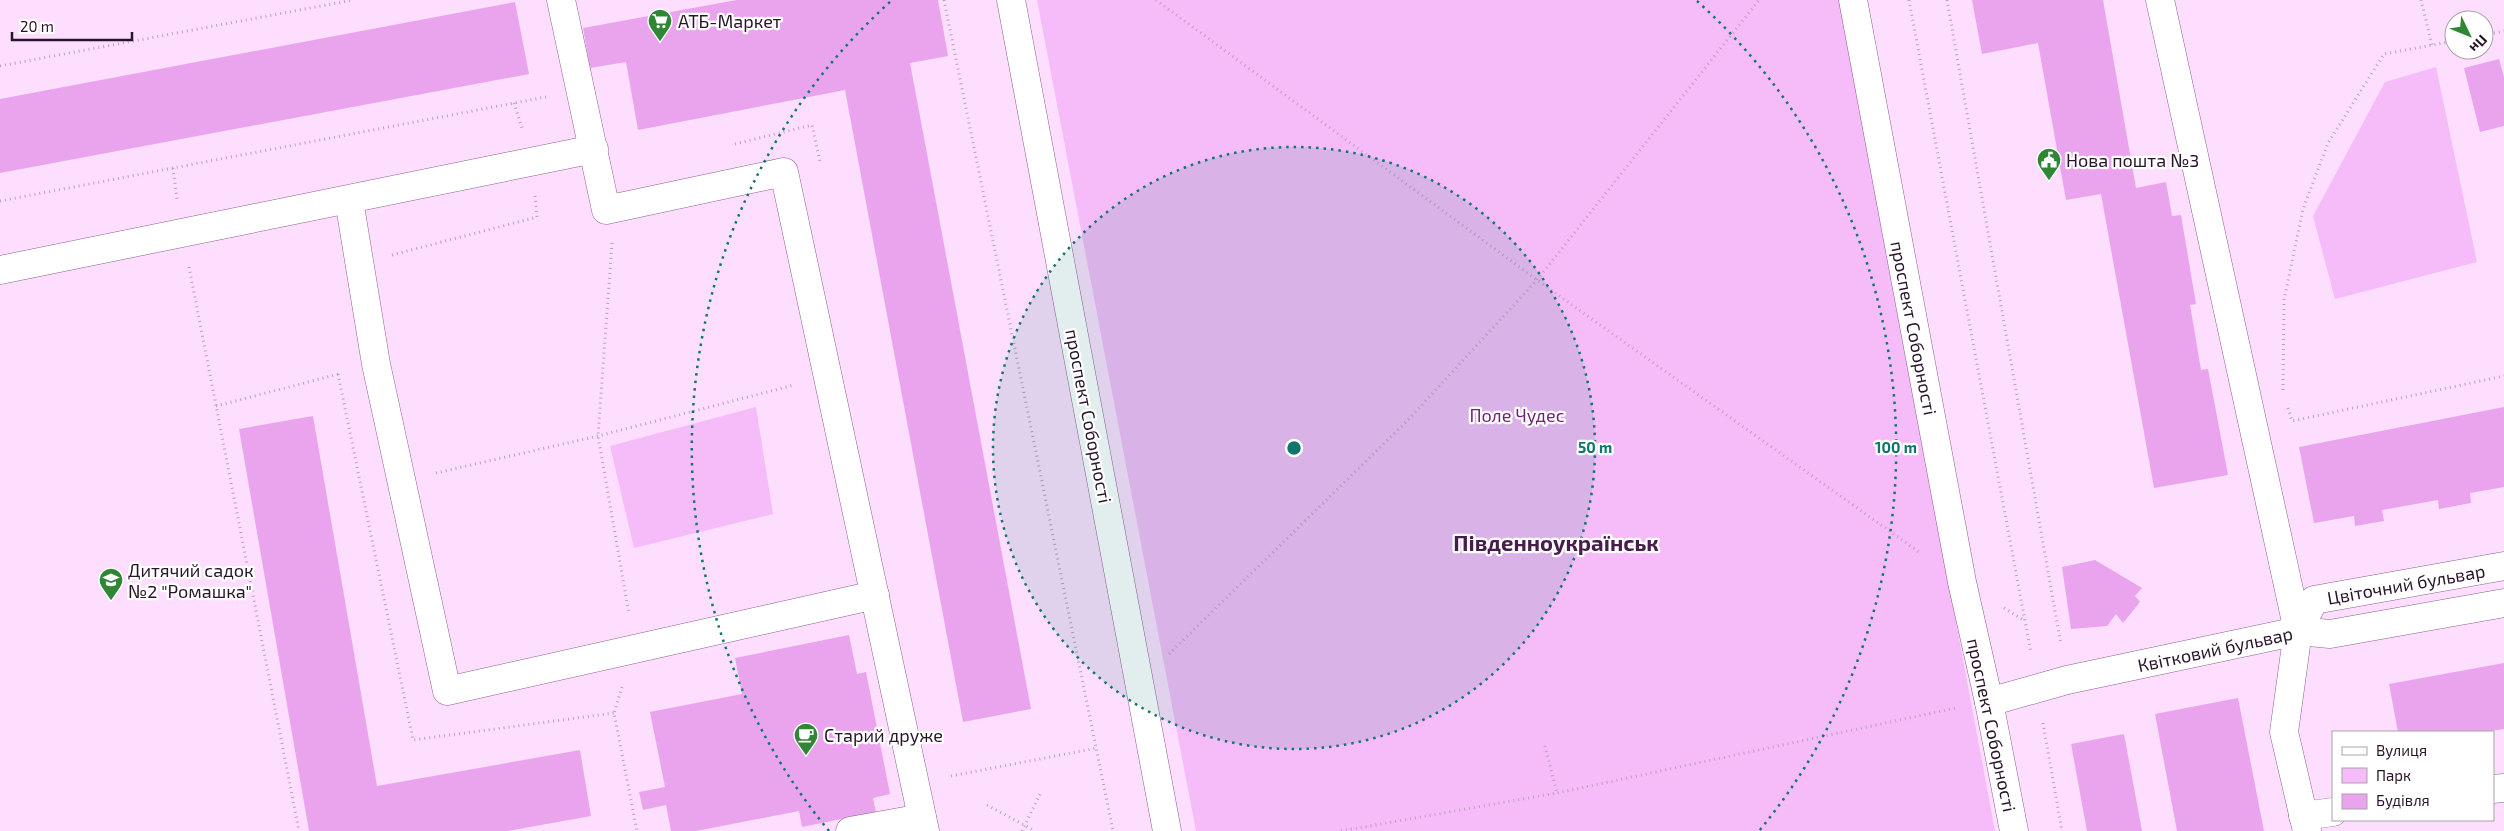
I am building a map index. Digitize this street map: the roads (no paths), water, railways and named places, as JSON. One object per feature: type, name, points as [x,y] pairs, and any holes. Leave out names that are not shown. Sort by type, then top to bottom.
[{"type":"street","points":[[561,0],[606,210],[784,172],[923,824],[850,831]]},
{"type":"street","name":"проспект Соборності","points":[[1011,0],[1167,831]]},
{"type":"street","name":"проспект Соборності","points":[[1852,0],[1962,582],[2014,831]]},
{"type":"street","points":[[2160,0],[2298,631],[2284,732],[2305,824],[2332,812]]},
{"type":"street","points":[[0,270],[594,149]]},
{"type":"street","points":[[349,200],[376,364],[448,691],[875,596]]},
{"type":"street","name":"Цвіточний бульвар","points":[[2298,631],[2314,600],[2504,566]]},
{"type":"street","name":"Квітковий бульвар","points":[[1988,702],[2067,680],[2298,631],[2330,634],[2504,603]]},
{"type":"place","name":"АТБ-Маркет","points":[[660,42]]},
{"type":"place","name":"Нова пошта №3","points":[[2049,181]]},
{"type":"place","name":"Дитячий садок №2 \"Ромашка\"","points":[[111,601]]},
{"type":"place","name":"Старий друже","points":[[806,756]]},
{"type":"district","name":"Південноукраїнськ","points":[[1556,542]]},
{"type":"park label","name":"Поле Чудес","points":[[1517,415]]}]
